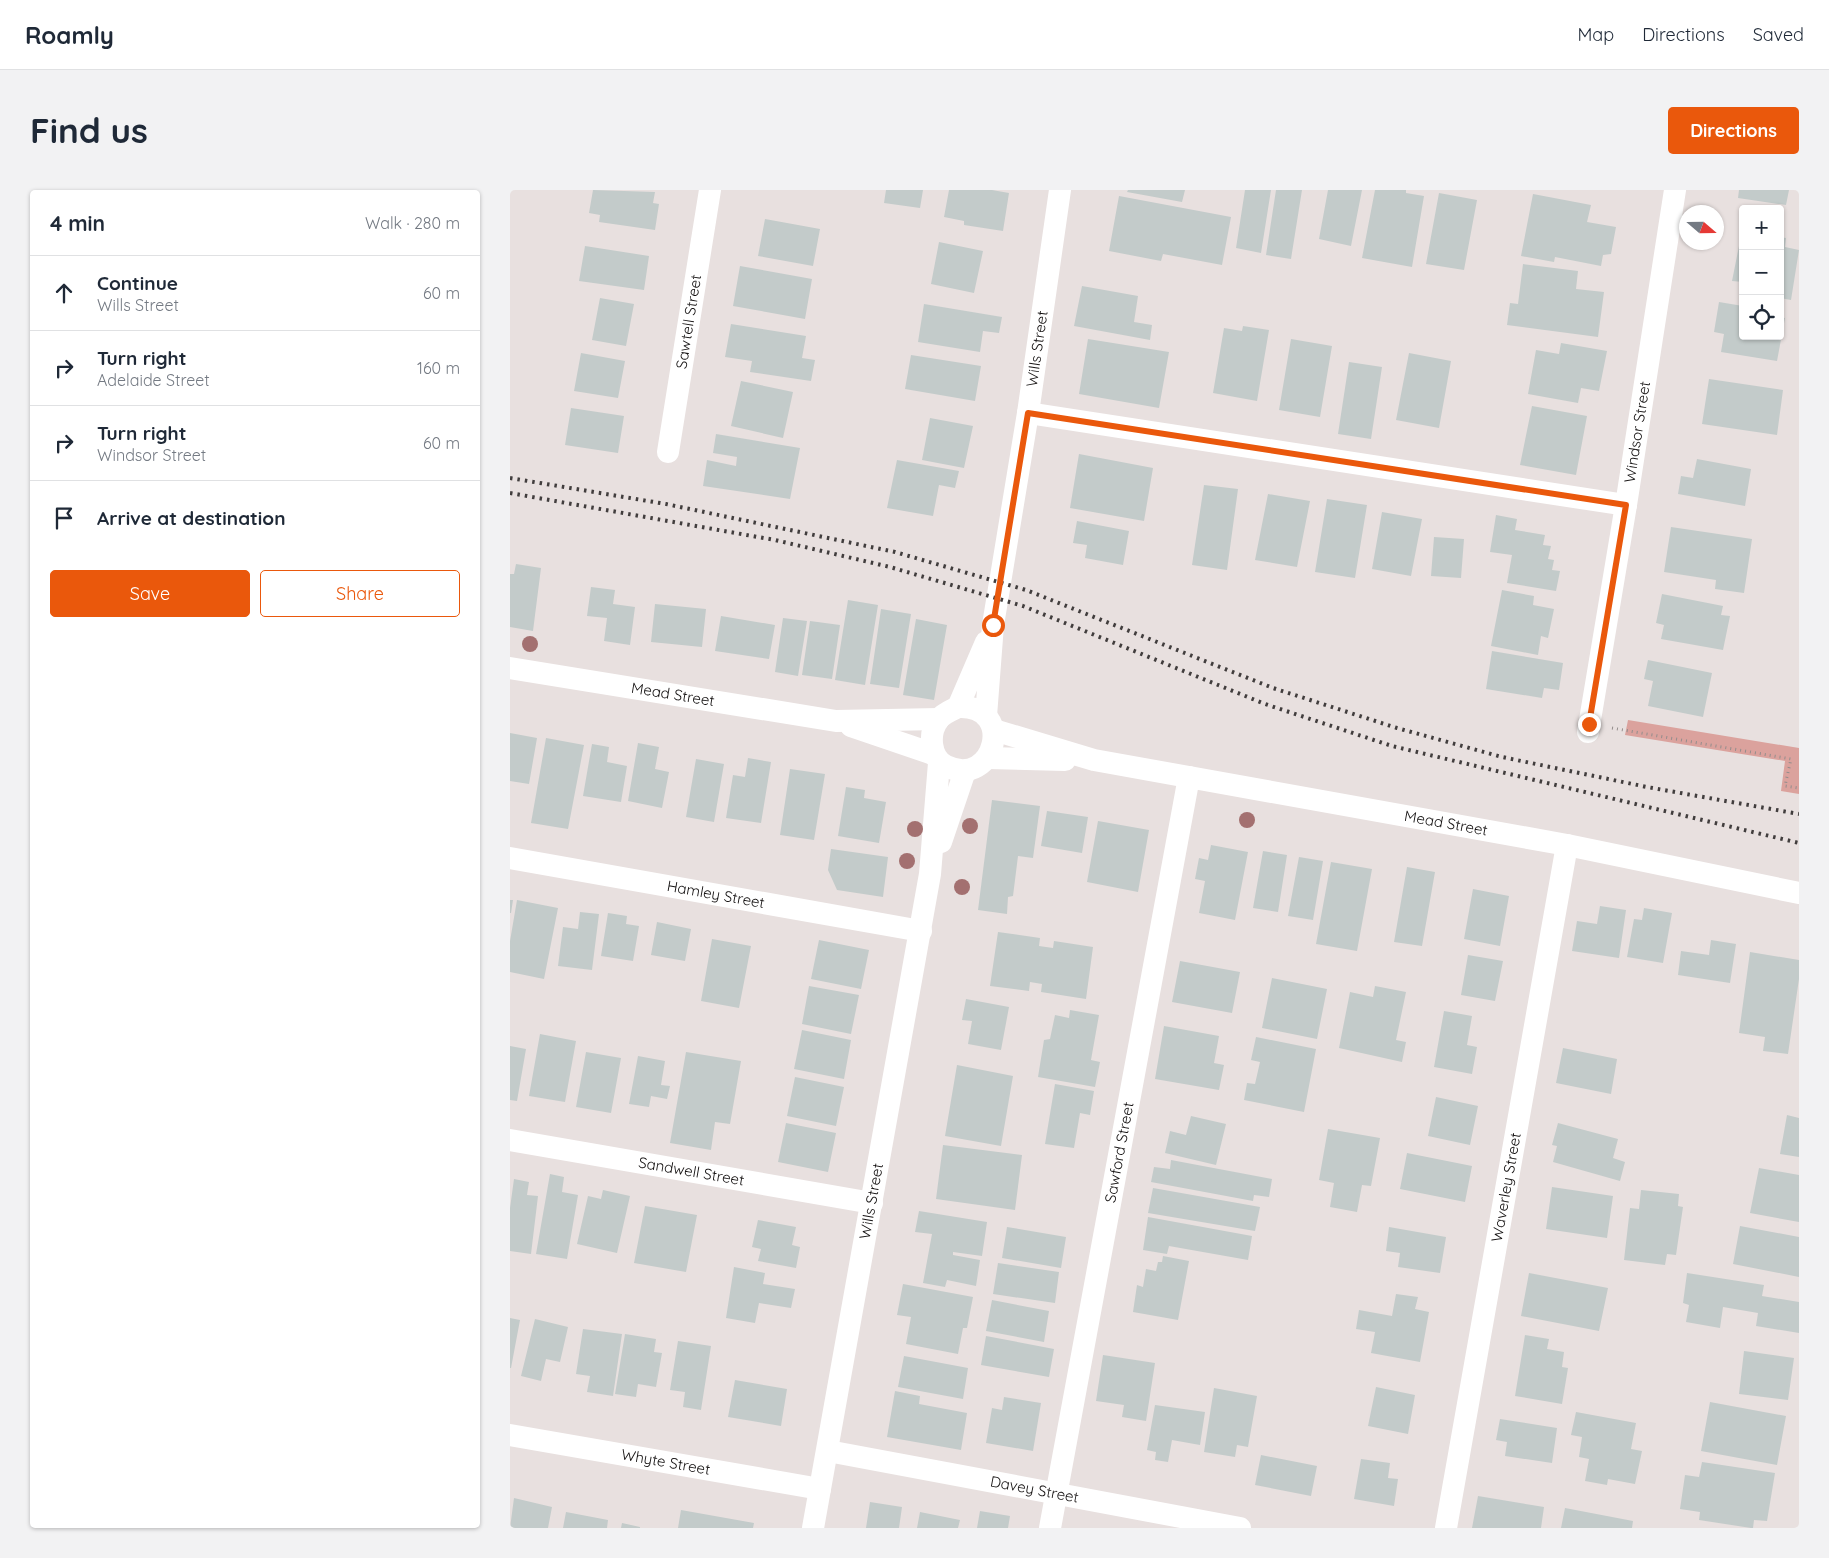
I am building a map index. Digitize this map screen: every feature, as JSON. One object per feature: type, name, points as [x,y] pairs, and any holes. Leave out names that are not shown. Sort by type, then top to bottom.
[{"type":"street","name":"Sawtell Street","points":[[668,452],[710,190]]},
{"type":"street","name":"Wills Street","points":[[990,723],[993,625],[1028,413],[1060,190]]},
{"type":"street","name":"Windsor Street","points":[[1589,728],[1626,505],[1673,190]]},
{"type":"street","points":[[1028,413],[1626,505]]},
{"type":"street","name":"Wills Street","points":[[958,707],[993,625]]},
{"type":"street","name":"Mead Street","points":[[510,668],[836,721],[939,719]]},
{"type":"street","points":[[958,707],[968,707],[990,723],[992,750],[988,758],[965,771],[953,770],[936,758],[932,734],[939,719],[958,707]]},
{"type":"street","name":"Mead Street","points":[[836,721],[936,758]]},
{"type":"street","name":"Mead Street","points":[[990,723],[1094,760]]},
{"type":"street","name":"Wills Street","points":[[813,1528],[921,931],[930,874],[936,758]]},
{"type":"street","name":"Mead Street","points":[[988,758],[1094,760],[1567,845],[1799,893]]},
{"type":"street","name":"Wills Street","points":[[930,874],[965,771]]},
{"type":"street","name":"Sawford Street","points":[[1050,1528],[1189,777]]},
{"type":"street","name":"Waverley Street","points":[[1446,1528],[1567,845]]},
{"type":"street","name":"Hamley Street","points":[[510,858],[921,931]]},
{"type":"street","name":"Sandwell Street","points":[[510,1140],[872,1203]]},
{"type":"street","name":"Whyte Street","points":[[510,1435],[820,1489]]},
{"type":"street","name":"Davey Street","points":[[828,1451],[1240,1528]]},
{"type":"path","points":[[1589,728],[1791,759],[1785,786],[1799,788]]},
{"type":"shaded area","points":[[1628,720],[1799,748],[1799,794],[1781,791],[1785,761],[1625,735]]},
{"type":"building","points":[[593,190],[655,192],[653,203],[659,204],[655,230],[599,222],[600,215],[589,213]]},
{"type":"building","points":[[886,190],[923,190],[920,208],[884,203]]},
{"type":"building","points":[[949,190],[992,190],[1009,193],[1003,231],[964,225],[964,221],[944,217]]},
{"type":"building","points":[[1128,190],[1185,190],[1182,202],[1127,192]]},
{"type":"building","points":[[1245,190],[1271,190],[1261,253],[1236,248]]},
{"type":"building","points":[[1276,190],[1302,190],[1291,259],[1266,255]]},
{"type":"building","points":[[1328,190],[1362,190],[1351,246],[1319,239]]},
{"type":"building","points":[[1375,190],[1406,190],[1406,193],[1424,196],[1412,267],[1362,258]]},
{"type":"building","points":[[1739,190],[1789,190],[1786,205],[1738,198]]},
{"type":"building","points":[[1439,193],[1477,200],[1464,270],[1426,264]]},
{"type":"building","points":[[1533,194],[1591,205],[1587,222],[1616,227],[1611,254],[1603,255],[1601,266],[1555,257],[1554,262],[1521,256]]},
{"type":"building","points":[[1119,196],[1231,217],[1222,265],[1163,254],[1161,261],[1109,251]]},
{"type":"building","points":[[765,219],[820,229],[813,266],[758,256]]},
{"type":"building","points":[[1784,238],[1786,238],[1785,247],[1799,250],[1791,300],[1784,299]]},
{"type":"building","points":[[939,242],[983,251],[974,293],[931,284]]},
{"type":"building","points":[[585,246],[649,256],[644,290],[579,281]]},
{"type":"building","points":[[1739,246],[1739,282],[1732,281]]},
{"type":"building","points":[[1523,264],[1578,271],[1576,289],[1604,292],[1598,337],[1507,325],[1510,303],[1518,304]]},
{"type":"building","points":[[740,266],[812,279],[805,319],[733,306]]},
{"type":"building","points":[[1082,286],[1138,296],[1134,322],[1152,325],[1150,340],[1074,326]]},
{"type":"building","points":[[600,298],[634,304],[626,346],[592,340]]},
{"type":"building","points":[[1719,302],[1739,305],[1739,340],[1781,340],[1777,361],[1721,352],[1724,334],[1714,332]]},
{"type":"building","points":[[924,304],[1002,317],[999,333],[983,331],[980,352],[918,342]]},
{"type":"building","points":[[731,324],[806,336],[802,358],[815,360],[811,381],[750,372],[752,361],[725,357]]},
{"type":"building","points":[[1243,326],[1269,330],[1257,401],[1213,393],[1224,328],[1242,331]]},
{"type":"building","points":[[1088,339],[1169,352],[1159,408],[1079,394]]},
{"type":"building","points":[[1291,339],[1332,346],[1320,417],[1279,410]]},
{"type":"building","points":[[1561,343],[1607,351],[1599,391],[1581,388],[1578,403],[1528,394],[1536,350],[1559,354]]},
{"type":"building","points":[[581,353],[625,361],[618,398],[574,391]]},
{"type":"building","points":[[1409,353],[1451,361],[1439,428],[1396,420]]},
{"type":"building","points":[[911,355],[981,366],[975,401],[905,389]]},
{"type":"building","points":[[1349,362],[1382,367],[1371,439],[1338,434]]},
{"type":"building","points":[[1709,379],[1783,390],[1777,435],[1702,424]]},
{"type":"building","points":[[741,381],[793,392],[783,438],[731,426]]},
{"type":"building","points":[[1532,406],[1587,416],[1576,475],[1520,465]]},
{"type":"building","points":[[571,408],[624,416],[618,453],[565,445]]},
{"type":"building","points":[[930,418],[973,426],[964,468],[922,460]]},
{"type":"building","points":[[716,434],[800,448],[790,499],[703,486],[707,460],[736,466],[737,457],[713,453]]},
{"type":"building","points":[[1079,454],[1153,468],[1144,521],[1070,508]]},
{"type":"building","points":[[1697,459],[1751,469],[1745,506],[1678,494],[1681,476],[1693,478]]},
{"type":"building","points":[[897,460],[959,471],[955,488],[939,485],[933,516],[887,508]]},
{"type":"building","points":[[1204,485],[1238,489],[1227,570],[1192,565]]},
{"type":"building","points":[[1268,494],[1310,501],[1297,567],[1255,560]]},
{"type":"building","points":[[1327,499],[1367,505],[1355,578],[1315,572]]},
{"type":"building","points":[[1382,512],[1422,519],[1411,576],[1372,569]]},
{"type":"building","points":[[1496,515],[1517,519],[1515,530],[1545,535],[1543,545],[1551,546],[1548,559],[1554,560],[1552,570],[1560,571],[1556,591],[1507,583],[1512,555],[1490,552]]},
{"type":"building","points":[[1077,521],[1129,531],[1123,565],[1085,558],[1087,545],[1073,543]]},
{"type":"building","points":[[1671,527],[1752,539],[1744,593],[1715,589],[1716,580],[1664,572]]},
{"type":"building","points":[[1434,537],[1464,539],[1461,578],[1431,576]]},
{"type":"building","points":[[516,564],[541,568],[533,631],[510,627],[510,574],[514,574]]},
{"type":"building","points":[[591,587],[615,590],[613,604],[635,607],[630,645],[604,641],[607,618],[587,616]]},
{"type":"building","points":[[1502,590],[1534,596],[1533,605],[1554,609],[1548,638],[1541,636],[1538,655],[1491,646]]},
{"type":"building","points":[[1662,594],[1723,606],[1721,615],[1730,616],[1723,650],[1661,639],[1664,625],[1656,623]]},
{"type":"building","points":[[848,600],[878,605],[865,685],[835,680]]},
{"type":"building","points":[[655,604],[706,609],[702,647],[651,642]]},
{"type":"building","points":[[881,609],[911,614],[899,688],[870,684]]},
{"type":"building","points":[[721,616],[775,625],[769,659],[715,651]]},
{"type":"building","points":[[783,618],[807,621],[798,676],[775,672]]},
{"type":"building","points":[[916,619],[947,625],[934,700],[903,695]]},
{"type":"building","points":[[810,621],[840,625],[832,679],[802,675]]},
{"type":"building","points":[[1492,651],[1563,663],[1559,690],[1544,688],[1542,698],[1486,689]]},
{"type":"building","points":[[1648,660],[1712,673],[1703,717],[1648,706],[1653,681],[1644,679]]},
{"type":"building","points":[[510,733],[537,738],[529,784],[510,781]]},
{"type":"building","points":[[546,738],[584,745],[568,829],[531,823]]},
{"type":"building","points":[[638,743],[659,747],[655,769],[669,772],[662,808],[628,801]]},
{"type":"building","points":[[592,744],[609,747],[607,762],[627,766],[621,802],[583,796]]},
{"type":"building","points":[[748,758],[771,762],[761,823],[726,818],[733,775],[745,777]]},
{"type":"building","points":[[696,759],[724,764],[714,822],[686,817]]},
{"type":"building","points":[[790,769],[825,774],[814,840],[780,835]]},
{"type":"building","points":[[846,787],[865,790],[864,798],[886,802],[879,843],[838,836]]},
{"type":"building","points":[[992,800],[1040,806],[1033,858],[1018,856],[1013,896],[1008,897],[1007,914],[978,910]]},
{"type":"building","points":[[1047,811],[1088,817],[1082,853],[1041,846]]},
{"type":"building","points":[[1098,821],[1149,830],[1138,892],[1087,882]]},
{"type":"building","points":[[1211,845],[1248,852],[1235,920],[1199,913],[1205,881],[1195,879],[1199,858],[1208,860]]},
{"type":"building","points":[[831,849],[888,857],[883,897],[837,890],[828,870]]},
{"type":"building","points":[[1263,851],[1287,855],[1278,912],[1253,908]]},
{"type":"building","points":[[1299,857],[1323,861],[1313,920],[1288,916]]},
{"type":"building","points":[[1331,862],[1372,869],[1357,951],[1316,944]]},
{"type":"building","points":[[1407,867],[1435,872],[1422,946],[1394,942]]},
{"type":"building","points":[[1473,889],[1509,896],[1500,946],[1464,939]]},
{"type":"building","points":[[510,900],[513,900],[511,913],[510,913]]},
{"type":"building","points":[[517,900],[558,908],[544,979],[510,972],[510,941]]},
{"type":"building","points":[[1600,906],[1626,910],[1619,958],[1572,951],[1577,921],[1597,924]]},
{"type":"building","points":[[1644,908],[1672,913],[1663,963],[1627,957],[1634,919],[1642,920]]},
{"type":"building","points":[[580,912],[599,914],[592,970],[558,966],[563,927],[578,929]]},
{"type":"building","points":[[608,913],[627,916],[626,924],[639,926],[633,961],[601,956]]},
{"type":"building","points":[[657,922],[691,929],[685,961],[651,955]]},
{"type":"building","points":[[998,932],[1040,938],[1039,946],[1053,948],[1054,941],[1093,947],[1086,999],[1041,992],[1042,984],[1030,982],[1029,991],[990,986]]},
{"type":"building","points":[[712,939],[751,946],[739,1008],[701,1001]]},
{"type":"building","points":[[819,940],[869,950],[861,989],[811,979]]},
{"type":"building","points":[[1711,940],[1736,944],[1730,983],[1678,975],[1681,951],[1709,955]]},
{"type":"building","points":[[1750,952],[1799,960],[1799,979],[1788,1054],[1763,1051],[1765,1037],[1739,1033]]},
{"type":"building","points":[[1468,955],[1503,961],[1495,1001],[1461,995]]},
{"type":"building","points":[[1180,961],[1240,972],[1232,1013],[1172,1002]]},
{"type":"building","points":[[1272,978],[1327,989],[1317,1039],[1262,1028]]},
{"type":"building","points":[[809,986],[859,995],[851,1034],[802,1024]]},
{"type":"building","points":[[1375,986],[1406,992],[1396,1040],[1406,1042],[1402,1062],[1339,1048],[1350,992],[1373,997]]},
{"type":"building","points":[[966,999],[1009,1007],[1001,1050],[968,1044],[972,1021],[962,1020]]},
{"type":"building","points":[[1070,1010],[1099,1015],[1091,1060],[1100,1062],[1095,1087],[1038,1077],[1044,1040],[1050,1039],[1055,1015],[1069,1018]]},
{"type":"building","points":[[1444,1011],[1472,1016],[1467,1045],[1477,1047],[1472,1074],[1434,1067]]},
{"type":"building","points":[[1164,1026],[1219,1036],[1214,1063],[1224,1065],[1219,1090],[1155,1079]]},
{"type":"building","points":[[802,1030],[851,1040],[844,1079],[794,1069]]},
{"type":"building","points":[[540,1034],[576,1041],[565,1102],[529,1096]]},
{"type":"building","points":[[1256,1037],[1316,1049],[1304,1112],[1244,1100],[1247,1083],[1255,1084],[1260,1062],[1251,1060]]},
{"type":"building","points":[[510,1046],[526,1049],[517,1101],[510,1100]]},
{"type":"building","points":[[1563,1048],[1617,1059],[1611,1094],[1556,1083]]},
{"type":"building","points":[[586,1052],[621,1058],[611,1113],[576,1107]]},
{"type":"building","points":[[686,1052],[741,1061],[730,1124],[715,1122],[711,1150],[670,1143]]},
{"type":"building","points":[[638,1056],[665,1061],[661,1085],[670,1086],[667,1099],[651,1096],[649,1107],[629,1104]]},
{"type":"building","points":[[957,1065],[1013,1076],[1001,1146],[945,1136]]},
{"type":"building","points":[[795,1077],[844,1087],[836,1126],[787,1116]]},
{"type":"building","points":[[1055,1084],[1094,1091],[1090,1115],[1080,1113],[1074,1148],[1045,1144]]},
{"type":"building","points":[[1436,1097],[1478,1106],[1470,1145],[1428,1136]]},
{"type":"building","points":[[1787,1115],[1799,1118],[1799,1157],[1780,1154]]},
{"type":"building","points":[[1191,1116],[1226,1124],[1216,1165],[1165,1153],[1170,1131],[1186,1135]]},
{"type":"building","points":[[786,1123],[836,1133],[828,1172],[778,1162]]},
{"type":"building","points":[[1558,1123],[1618,1139],[1613,1158],[1625,1162],[1620,1181],[1553,1162],[1557,1146],[1552,1145]]},
{"type":"building","points":[[1328,1129],[1380,1138],[1371,1186],[1362,1185],[1357,1212],[1330,1207],[1334,1183],[1319,1180]]},
{"type":"building","points":[[943,1145],[1022,1155],[1015,1210],[936,1199]]},
{"type":"building","points":[[1407,1153],[1472,1166],[1465,1202],[1400,1189]]},
{"type":"building","points":[[1171,1160],[1272,1179],[1269,1197],[1254,1195],[1253,1201],[1151,1182],[1154,1167],[1170,1169]]},
{"type":"building","points":[[1759,1168],[1799,1175],[1799,1222],[1750,1213]]},
{"type":"building","points":[[550,1174],[564,1177],[562,1192],[578,1195],[567,1259],[536,1254]]},
{"type":"building","points":[[514,1179],[529,1182],[527,1195],[538,1196],[531,1254],[510,1251],[510,1208]]},
{"type":"building","points":[[1552,1187],[1613,1196],[1607,1238],[1546,1229]]},
{"type":"building","points":[[1153,1188],[1260,1207],[1255,1231],[1148,1213]]},
{"type":"building","points":[[603,1190],[630,1196],[617,1253],[577,1244],[588,1196],[601,1199]]},
{"type":"building","points":[[1641,1190],[1679,1194],[1678,1206],[1683,1207],[1676,1255],[1667,1254],[1665,1265],[1624,1260],[1630,1208],[1639,1209]]},
{"type":"building","points":[[645,1206],[697,1215],[686,1272],[634,1263]]},
{"type":"building","points":[[919,1211],[987,1222],[982,1256],[953,1252],[953,1255],[980,1260],[976,1286],[947,1280],[945,1287],[923,1283],[932,1234],[915,1232]]},
{"type":"building","points":[[1148,1217],[1252,1236],[1248,1260],[1169,1246],[1167,1254],[1143,1250]]},
{"type":"building","points":[[758,1220],[796,1227],[792,1245],[800,1247],[796,1268],[758,1261],[761,1249],[752,1247]]},
{"type":"building","points":[[1740,1226],[1799,1237],[1799,1277],[1733,1264]]},
{"type":"building","points":[[1007,1227],[1066,1237],[1061,1268],[1002,1258]]},
{"type":"building","points":[[1389,1227],[1446,1237],[1440,1273],[1398,1267],[1400,1253],[1386,1251]]},
{"type":"building","points":[[1163,1256],[1189,1261],[1178,1320],[1133,1312],[1137,1285],[1143,1287],[1146,1269],[1156,1271],[1158,1262],[1162,1262]]},
{"type":"building","points":[[998,1263],[1059,1272],[1055,1303],[993,1294]]},
{"type":"building","points":[[734,1267],[765,1273],[763,1284],[795,1289],[791,1308],[759,1303],[755,1323],[726,1318]]},
{"type":"building","points":[[1529,1273],[1608,1288],[1599,1331],[1521,1316]]},
{"type":"building","points":[[1687,1273],[1764,1285],[1762,1296],[1799,1302],[1799,1333],[1756,1326],[1758,1313],[1723,1307],[1720,1328],[1686,1322],[1689,1305],[1683,1303]]},
{"type":"building","points":[[903,1284],[973,1297],[967,1328],[963,1328],[958,1354],[906,1344],[911,1317],[897,1315]]},
{"type":"building","points":[[1396,1294],[1418,1297],[1415,1309],[1429,1312],[1420,1362],[1371,1353],[1375,1332],[1356,1329],[1359,1310],[1392,1316]]},
{"type":"building","points":[[992,1300],[1049,1311],[1044,1342],[986,1331]]},
{"type":"building","points":[[510,1318],[520,1320],[511,1368],[510,1368]]},
{"type":"building","points":[[535,1319],[568,1327],[560,1362],[546,1359],[541,1381],[521,1376]]},
{"type":"building","points":[[583,1329],[622,1334],[613,1396],[587,1392],[590,1376],[576,1374]]},
{"type":"building","points":[[625,1334],[656,1339],[654,1352],[662,1353],[656,1387],[638,1384],[636,1397],[615,1394]]},
{"type":"building","points":[[1525,1335],[1549,1339],[1547,1349],[1564,1352],[1562,1367],[1568,1368],[1562,1404],[1515,1396]]},
{"type":"building","points":[[986,1336],[1054,1349],[1049,1377],[981,1365]]},
{"type":"building","points":[[678,1341],[711,1346],[701,1410],[683,1407],[685,1392],[670,1390]]},
{"type":"building","points":[[1744,1351],[1794,1358],[1788,1400],[1739,1394]]},
{"type":"building","points":[[1103,1355],[1155,1363],[1146,1421],[1122,1417],[1124,1405],[1096,1401]]},
{"type":"building","points":[[904,1356],[968,1368],[963,1399],[898,1387]]},
{"type":"building","points":[[735,1380],[787,1389],[781,1426],[728,1417]]},
{"type":"building","points":[[1376,1387],[1415,1395],[1408,1434],[1368,1426]]},
{"type":"building","points":[[1214,1388],[1257,1396],[1248,1447],[1237,1445],[1235,1457],[1204,1452]]},
{"type":"building","points":[[895,1391],[920,1396],[919,1404],[967,1413],[961,1450],[887,1437]]},
{"type":"building","points":[[1004,1397],[1041,1403],[1033,1451],[986,1443],[992,1408],[1002,1410]]},
{"type":"building","points":[[1710,1402],[1786,1416],[1777,1465],[1701,1451]]},
{"type":"building","points":[[1155,1405],[1205,1412],[1200,1445],[1172,1440],[1168,1462],[1155,1460],[1156,1452],[1147,1450]]},
{"type":"building","points":[[1576,1412],[1636,1423],[1631,1449],[1642,1451],[1635,1484],[1608,1479],[1607,1485],[1585,1481],[1589,1459],[1579,1457],[1582,1437],[1571,1435]]},
{"type":"building","points":[[1500,1419],[1557,1428],[1552,1463],[1505,1456],[1507,1442],[1496,1440]]},
{"type":"building","points":[[1261,1455],[1317,1466],[1311,1496],[1255,1485]]},
{"type":"building","points":[[1361,1459],[1390,1463],[1388,1478],[1398,1479],[1394,1506],[1354,1499]]},
{"type":"building","points":[[1702,1462],[1775,1473],[1767,1521],[1754,1520],[1753,1528],[1751,1528],[1699,1520],[1700,1512],[1680,1509],[1685,1475],[1699,1477]]},
{"type":"building","points":[[1478,1496],[1544,1507],[1541,1528],[1472,1528]]},
{"type":"building","points":[[514,1498],[552,1507],[548,1528],[510,1528]]},
{"type":"building","points":[[870,1502],[902,1507],[899,1528],[866,1528]]},
{"type":"building","points":[[1565,1508],[1633,1521],[1632,1528],[1561,1528]]},
{"type":"building","points":[[681,1510],[754,1523],[753,1528],[678,1528]]},
{"type":"building","points":[[980,1511],[1010,1516],[1008,1528],[977,1528]]},
{"type":"building","points":[[566,1512],[608,1520],[607,1528],[563,1528]]},
{"type":"building","points":[[920,1512],[960,1520],[958,1528],[917,1528]]},
{"type":"building","points":[[622,1523],[640,1527],[640,1528],[621,1528]]},
{"type":"railway","points":[[510,478],[666,504],[895,552],[1026,590],[1273,688],[1397,728],[1502,757],[1647,787],[1799,814]]},
{"type":"railway","points":[[510,493],[775,540],[890,567],[1023,606],[1265,704],[1392,746],[1799,843]]},
{"type":"route","points":[[993,625],[1028,413],[1626,505],[1589,724]]}]
